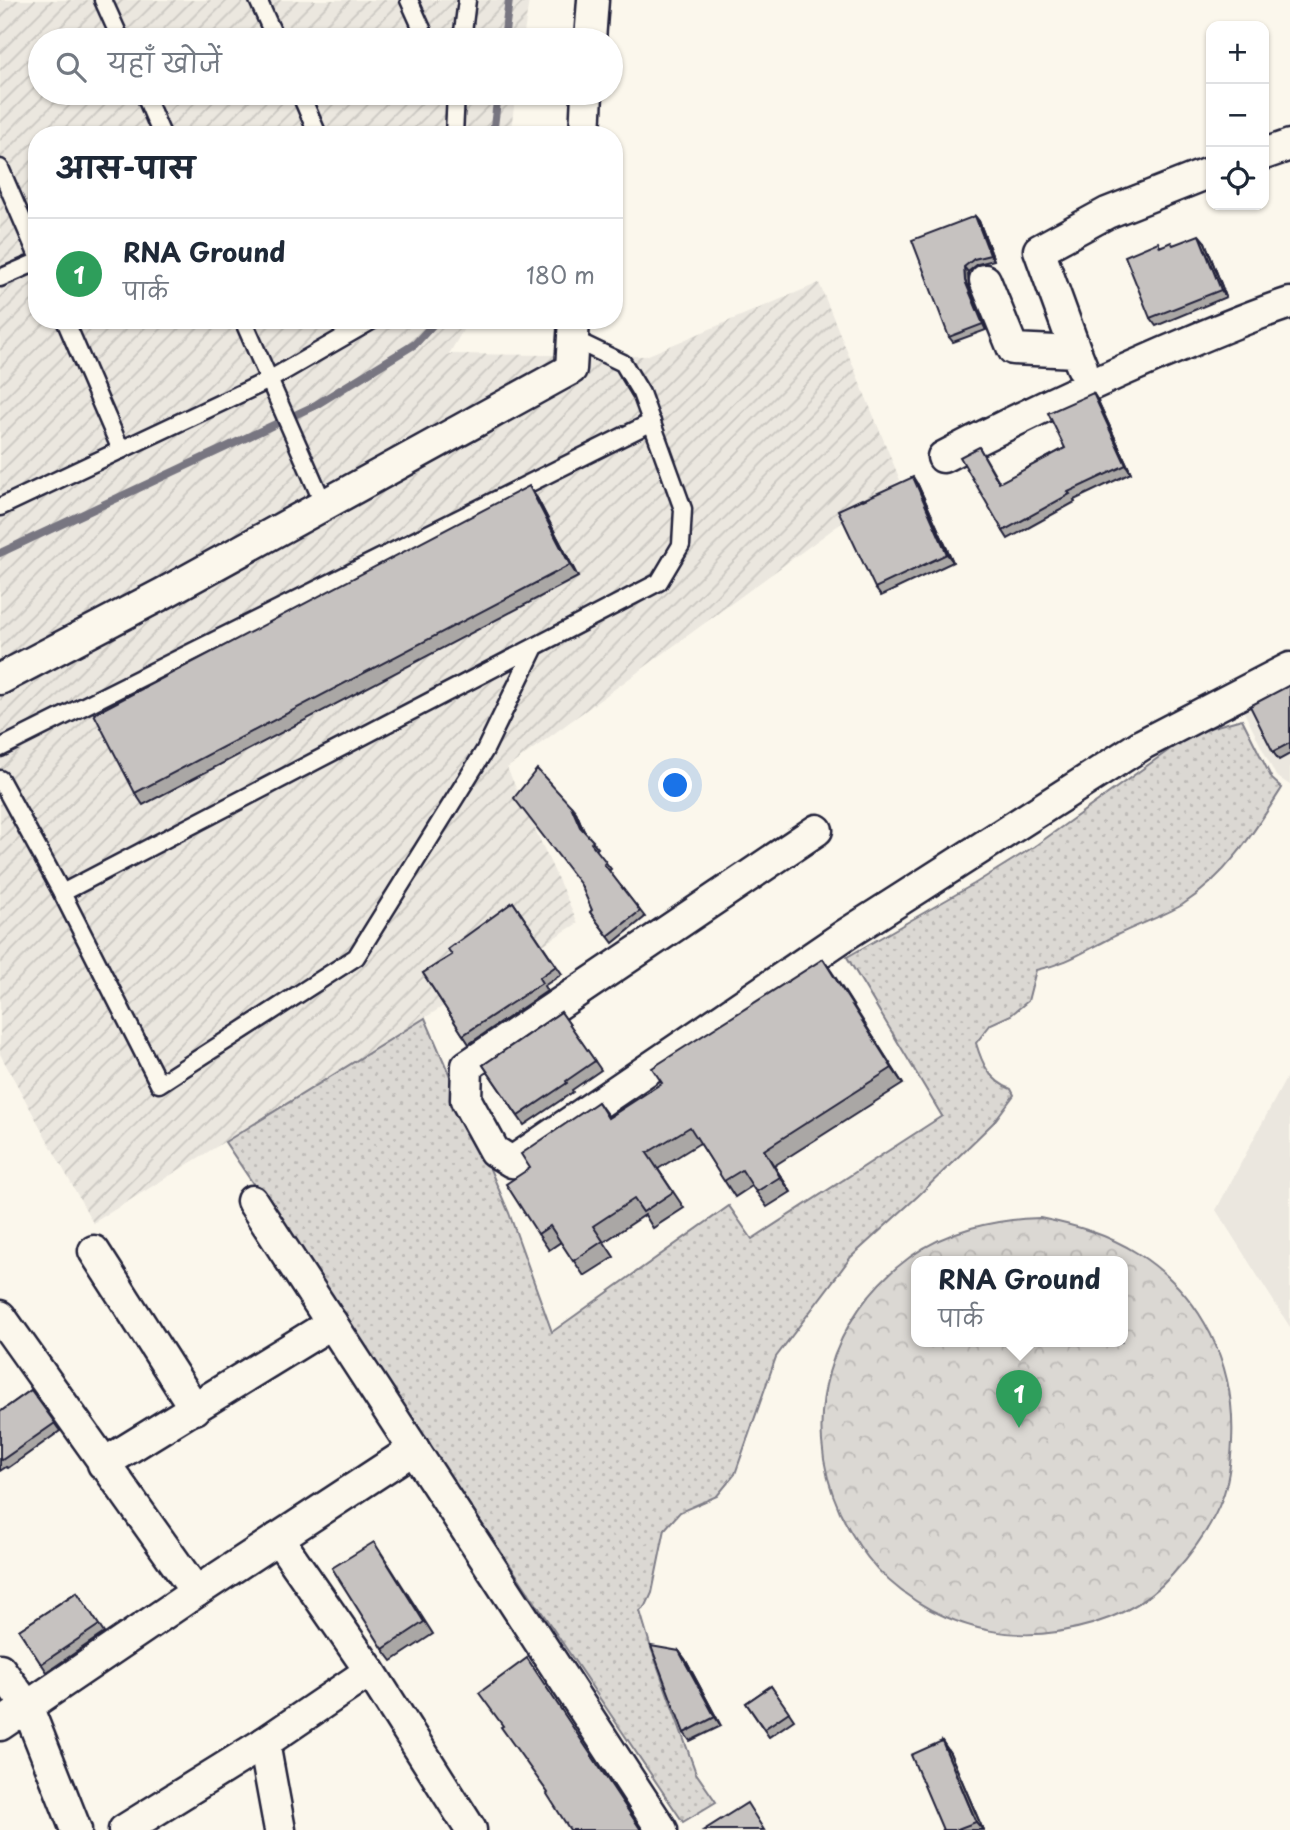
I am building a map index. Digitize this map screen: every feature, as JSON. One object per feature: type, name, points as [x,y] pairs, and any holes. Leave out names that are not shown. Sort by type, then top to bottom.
[{"type":"street","points":[[591,28],[593,0]]},
{"type":"street","points":[[585,126],[586,105]]},
{"type":"street","points":[[1269,152],[1290,145]]},
{"type":"street","points":[[1089,385],[1039,250],[1107,213],[1206,174]]},
{"type":"street","points":[[985,280],[1013,349],[1076,352]]},
{"type":"street","points":[[943,457],[1023,415],[1089,385],[1252,315],[1290,303]]},
{"type":"street","points":[[0,679],[164,593],[571,369],[573,330]]},
{"type":"street","points":[[817,830],[467,1066],[467,1100],[494,1151],[512,1162],[845,935],[1132,751],[1290,668]]},
{"type":"street","points":[[252,1201],[663,1830]]},
{"type":"street","points":[[94,1251],[195,1409]]},
{"type":"street","points":[[0,1316],[195,1592]]},
{"type":"street","points":[[103,1464],[332,1323]]},
{"type":"street","points":[[0,1725],[195,1592],[414,1449]]},
{"type":"street","points":[[278,1538],[370,1671],[471,1830]]},
{"type":"street","points":[[0,1669],[27,1706],[76,1830]]},
{"type":"street","points":[[124,1830],[264,1744],[370,1671]]},
{"type":"street","points":[[264,1744],[280,1830]]},
{"type":"lane","points":[[103,0],[116,28]]},
{"type":"lane","points":[[258,0],[271,28]]},
{"type":"lane","points":[[409,0],[422,28]]},
{"type":"lane","points":[[464,28],[467,0]]},
{"type":"lane","points":[[149,105],[158,126]]},
{"type":"lane","points":[[305,105],[314,126]]},
{"type":"lane","points":[[454,105],[454,126]]},
{"type":"lane","points":[[0,168],[28,233]]},
{"type":"lane","points":[[0,278],[28,266]]},
{"type":"lane","points":[[69,329],[121,450]]},
{"type":"lane","points":[[247,329],[324,505]]},
{"type":"lane","points":[[0,507],[269,380],[357,329]]},
{"type":"lane","points":[[62,892],[659,582],[681,545],[683,509],[641,393],[623,363],[573,330]]},
{"type":"lane","points":[[0,748],[652,422]]},
{"type":"lane","points":[[0,779],[62,892],[159,1084],[356,957],[485,750],[534,647]]},
{"type":"shaded area","points":[[0,0],[529,0],[525,28],[28,28],[28,105],[514,105],[511,126],[28,126],[28,329],[464,329],[449,354],[646,356],[819,283],[900,480],[507,768],[578,923],[93,1223],[0,1054]]},
{"type":"shaded area","points":[[1290,688],[1290,785],[1276,776],[1244,712]]},
{"type":"shaded area","points":[[1290,1071],[1290,1327],[1216,1210]]},
{"type":"green space","points":[[1242,719],[1272,779],[1282,788],[1250,837],[1213,881],[1182,905],[1065,961],[1036,970],[1028,1001],[1011,1015],[991,1024],[976,1043],[988,1071],[1011,1089],[1014,1095],[993,1123],[851,1257],[776,1357],[735,1474],[717,1496],[680,1512],[665,1529],[652,1593],[646,1606],[640,1611],[696,1773],[716,1802],[683,1822],[225,1142],[425,1018],[509,1213],[552,1332],[729,1206],[752,1239],[942,1116],[847,957],[1035,846],[1176,745],[1202,730]]},
{"type":"green space","points":[[1040,1218],[1090,1231],[1114,1240],[1160,1270],[1180,1289],[1211,1334],[1221,1359],[1232,1413],[1230,1464],[1222,1499],[1207,1530],[1180,1566],[1148,1597],[1120,1613],[1089,1625],[1041,1634],[977,1628],[931,1610],[901,1591],[877,1569],[848,1528],[828,1477],[822,1442],[823,1406],[829,1372],[842,1339],[859,1308],[882,1281],[911,1256],[911,1347],[1128,1347],[1128,1256],[912,1256],[956,1233],[1006,1221]]},
{"type":"building","points":[[975,216],[990,255],[974,259],[964,267],[965,281],[983,324],[949,337],[912,240]]},
{"type":"building","points":[[1199,235],[1221,290],[1150,318],[1125,256],[1158,242],[1160,247],[1171,242],[1173,245]]},
{"type":"building","points":[[1093,393],[1126,465],[1068,492],[1070,494],[1003,531],[960,457],[979,447],[999,483],[1065,448],[1048,413]]},
{"type":"building","points":[[913,477],[947,554],[875,588],[838,510]]},
{"type":"building","points":[[529,486],[570,565],[135,793],[94,714]]},
{"type":"building","points":[[1290,685],[1290,743],[1273,752],[1250,706]]},
{"type":"building","points":[[537,769],[571,806],[580,827],[606,862],[604,864],[640,911],[608,936],[590,912],[592,910],[581,885],[514,798]]},
{"type":"building","points":[[513,902],[556,966],[539,978],[542,983],[463,1035],[423,973],[452,955],[448,949]]},
{"type":"building","points":[[823,959],[892,1068],[764,1150],[780,1177],[756,1192],[742,1170],[724,1181],[690,1127],[647,1153],[673,1192],[643,1212],[634,1199],[593,1226],[603,1241],[573,1261],[550,1226],[538,1234],[506,1184],[530,1168],[521,1154],[598,1102],[608,1118],[662,1083],[652,1068]]},
{"type":"building","points":[[561,1012],[595,1061],[518,1116],[483,1065]]},
{"type":"building","points":[[31,1390],[55,1423],[2,1460],[0,1412]]},
{"type":"building","points":[[374,1542],[424,1622],[383,1649],[332,1568]]},
{"type":"building","points":[[77,1592],[99,1625],[41,1664],[19,1630]]},
{"type":"building","points":[[651,1646],[679,1651],[715,1717],[684,1733]]},
{"type":"building","points":[[527,1658],[641,1830],[570,1830],[548,1793],[501,1727],[503,1726],[479,1693]]},
{"type":"building","points":[[771,1686],[789,1712],[764,1729],[746,1703]]},
{"type":"building","points":[[942,1741],[976,1822],[955,1830],[943,1830],[911,1755]]},
{"type":"building","points":[[747,1803],[764,1830],[704,1830]]},
{"type":"waterway","points":[[506,28],[509,0]]},
{"type":"waterway","points":[[494,126],[497,105]]},
{"type":"waterway","points":[[0,553],[314,406],[415,344],[429,329]]},
{"type":"place","name":"RNA Ground","points":[[1019,1428]]}]
